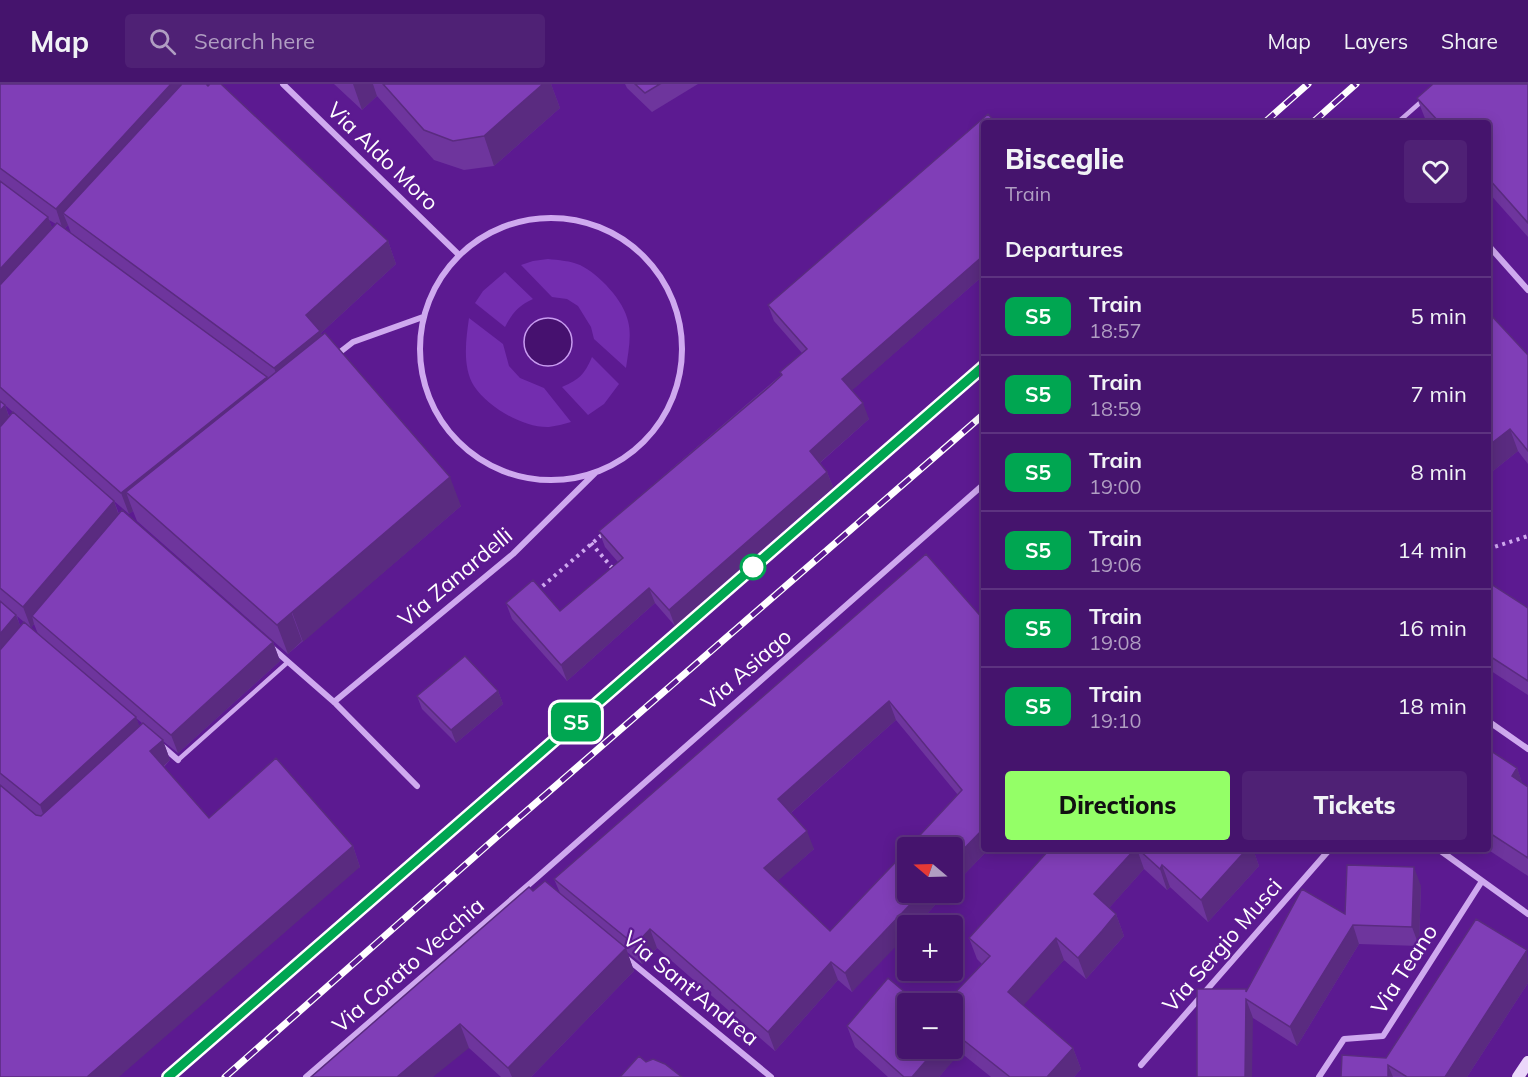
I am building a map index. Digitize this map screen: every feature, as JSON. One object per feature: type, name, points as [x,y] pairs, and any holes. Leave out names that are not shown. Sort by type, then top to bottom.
[{"type":"main road","points":[[1518,1077],[1528,1062]]},
{"type":"street","name":"Via Aldo Moro","points":[[283,84],[458,254]]},
{"type":"street","points":[[544,216],[592,223],[633,245],[665,282],[681,326],[680,374],[663,419],[637,450],[595,473],[556,481],[515,476],[478,459],[448,432],[428,397],[419,358],[423,317],[436,284],[458,254],[492,230],[544,216]]},
{"type":"street","points":[[1491,248],[1528,290]]},
{"type":"street","points":[[327,363],[353,342],[423,317]]},
{"type":"street","name":"Via Zanardelli","points":[[334,702],[513,554],[595,473]]},
{"type":"street","name":"Via Asiago","points":[[532,881],[981,487]]},
{"type":"street","points":[[262,638],[334,702],[417,786]]},
{"type":"street","points":[[1491,724],[1528,749]]},
{"type":"street","points":[[160,744],[178,760]]},
{"type":"street","name":"Via Sergio Musci","points":[[1141,1065],[1327,852]]},
{"type":"street","points":[[1442,852],[1528,914]]},
{"type":"street","points":[[532,881],[542,888]]},
{"type":"street","name":"Via Corato Vecchia","points":[[306,1077],[532,881]]},
{"type":"street","name":"Via Teano","points":[[1319,1077],[1344,1039],[1383,1036],[1482,881]]},
{"type":"street","name":"Via Sant'Andrea","points":[[615,949],[771,1077]]},
{"type":"lane","points":[[1400,120],[1427,97]]},
{"type":"lane","points":[[178,760],[288,662]]},
{"type":"path","points":[[532,595],[608,529]]},
{"type":"path","points":[[1491,548],[1528,536]]},
{"type":"path","points":[[591,543],[619,576]]},
{"type":"shaded area","points":[[548,259],[580,265],[595,275],[616,297],[626,313],[630,333],[626,368],[594,339],[591,327],[578,306],[567,299],[552,297],[521,265]]},
{"type":"shaded area","points":[[505,272],[533,299],[516,310],[505,327],[475,303],[483,291]]},
{"type":"shaded area","points":[[469,318],[503,344],[509,366],[520,378],[544,388],[571,422],[549,427],[528,424],[507,415],[480,394],[470,378],[466,362]]},
{"type":"shaded area","points":[[543,318],[553,318],[565,325],[572,337],[572,347],[565,359],[553,366],[543,366],[528,355],[524,347],[524,337],[535,322]]},
{"type":"shaded area","points":[[592,357],[619,384],[604,404],[588,415],[562,387],[581,376]]},
{"type":"building","points":[[0,84],[171,84],[56,209],[0,168]]},
{"type":"building","points":[[182,84],[206,84],[208,86],[221,84],[388,241],[306,315],[320,331],[274,368],[63,213]]},
{"type":"building","points":[[383,84],[543,84],[484,136],[453,141],[424,130]]},
{"type":"building","points":[[635,84],[660,84],[645,93]]},
{"type":"building","points":[[1433,84],[1528,84],[1528,223],[1491,181],[1491,120],[1437,120],[1417,98]]},
{"type":"building","points":[[988,114],[993,120],[981,120]]},
{"type":"building","points":[[981,120],[981,258],[842,379],[863,403],[810,451],[827,472],[669,610],[649,588],[561,665],[506,603],[533,580],[560,611],[623,558],[599,531],[769,387],[782,375],[780,372],[807,349],[768,305]]},
{"type":"building","points":[[0,181],[48,217],[0,269]]},
{"type":"building","points":[[57,223],[267,377],[121,493],[0,387],[0,285]]},
{"type":"building","points":[[1491,315],[1528,355],[1528,451],[1510,429],[1491,444]]},
{"type":"building","points":[[325,333],[450,477],[277,625],[126,492]]},
{"type":"building","points":[[0,401],[5,405],[0,411]]},
{"type":"building","points":[[13,412],[114,501],[23,607],[0,588],[0,427]]},
{"type":"building","points":[[122,510],[273,642],[171,735],[32,616]]},
{"type":"building","points":[[926,554],[981,617],[981,831],[963,850],[963,837],[918,837],[962,790],[889,701],[778,799],[807,831],[764,868],[830,931],[897,861],[897,903],[912,903],[900,915],[897,915],[897,918],[845,973],[831,962],[768,1032],[650,929],[635,945],[554,879]]},
{"type":"building","points":[[1491,584],[1528,608],[1528,681],[1491,657]]},
{"type":"building","points":[[0,601],[16,615],[0,634]]},
{"type":"building","points":[[24,622],[136,717],[40,805],[0,773],[0,650]]},
{"type":"building","points":[[465,656],[498,691],[451,730],[417,696]]},
{"type":"building","points":[[143,723],[163,740],[150,751],[209,818],[276,758],[353,846],[87,1077],[0,1077],[0,785],[36,815],[41,816]]},
{"type":"building","points":[[1491,751],[1517,768],[1512,776],[1528,787],[1528,858],[1491,834]]},
{"type":"building","points":[[1047,852],[1132,852],[1094,894],[1116,914],[1102,931],[1078,958],[1056,938],[1008,992],[1073,1048],[1047,1077],[1010,1077],[963,1040],[963,993],[955,993],[990,956],[969,938]]},
{"type":"building","points":[[1141,852],[1244,852],[1201,900],[1162,865],[1160,869]]},
{"type":"building","points":[[1347,865],[1414,867],[1412,927],[1353,925],[1290,1027],[1246,999],[1245,1077],[1197,1077],[1197,989],[1246,989],[1246,992],[1302,889],[1345,914]]},
{"type":"building","points":[[545,881],[626,948],[508,1068],[460,1024],[397,1077],[311,1077],[529,887],[533,891]]},
{"type":"building","points":[[1476,919],[1527,950],[1445,1077],[1407,1077],[1388,1065],[1388,1077],[1341,1077],[1342,1055],[1386,1058]]},
{"type":"building","points":[[888,978],[906,993],[897,993],[897,1059],[928,1059],[912,1077],[904,1077],[847,1026]]},
{"type":"building","points":[[639,1056],[646,1062],[653,1059],[665,1064],[682,1077],[620,1077]]},
{"type":"railway","points":[[1267,120],[1308,84]]},
{"type":"railway","points":[[1315,120],[1356,84]]},
{"type":"railway","points":[[168,1077],[981,369]]},
{"type":"railway","points":[[225,1077],[499,835],[981,417]]},
{"type":"train","name":"S5","points":[[168,1077],[981,369]]}]
